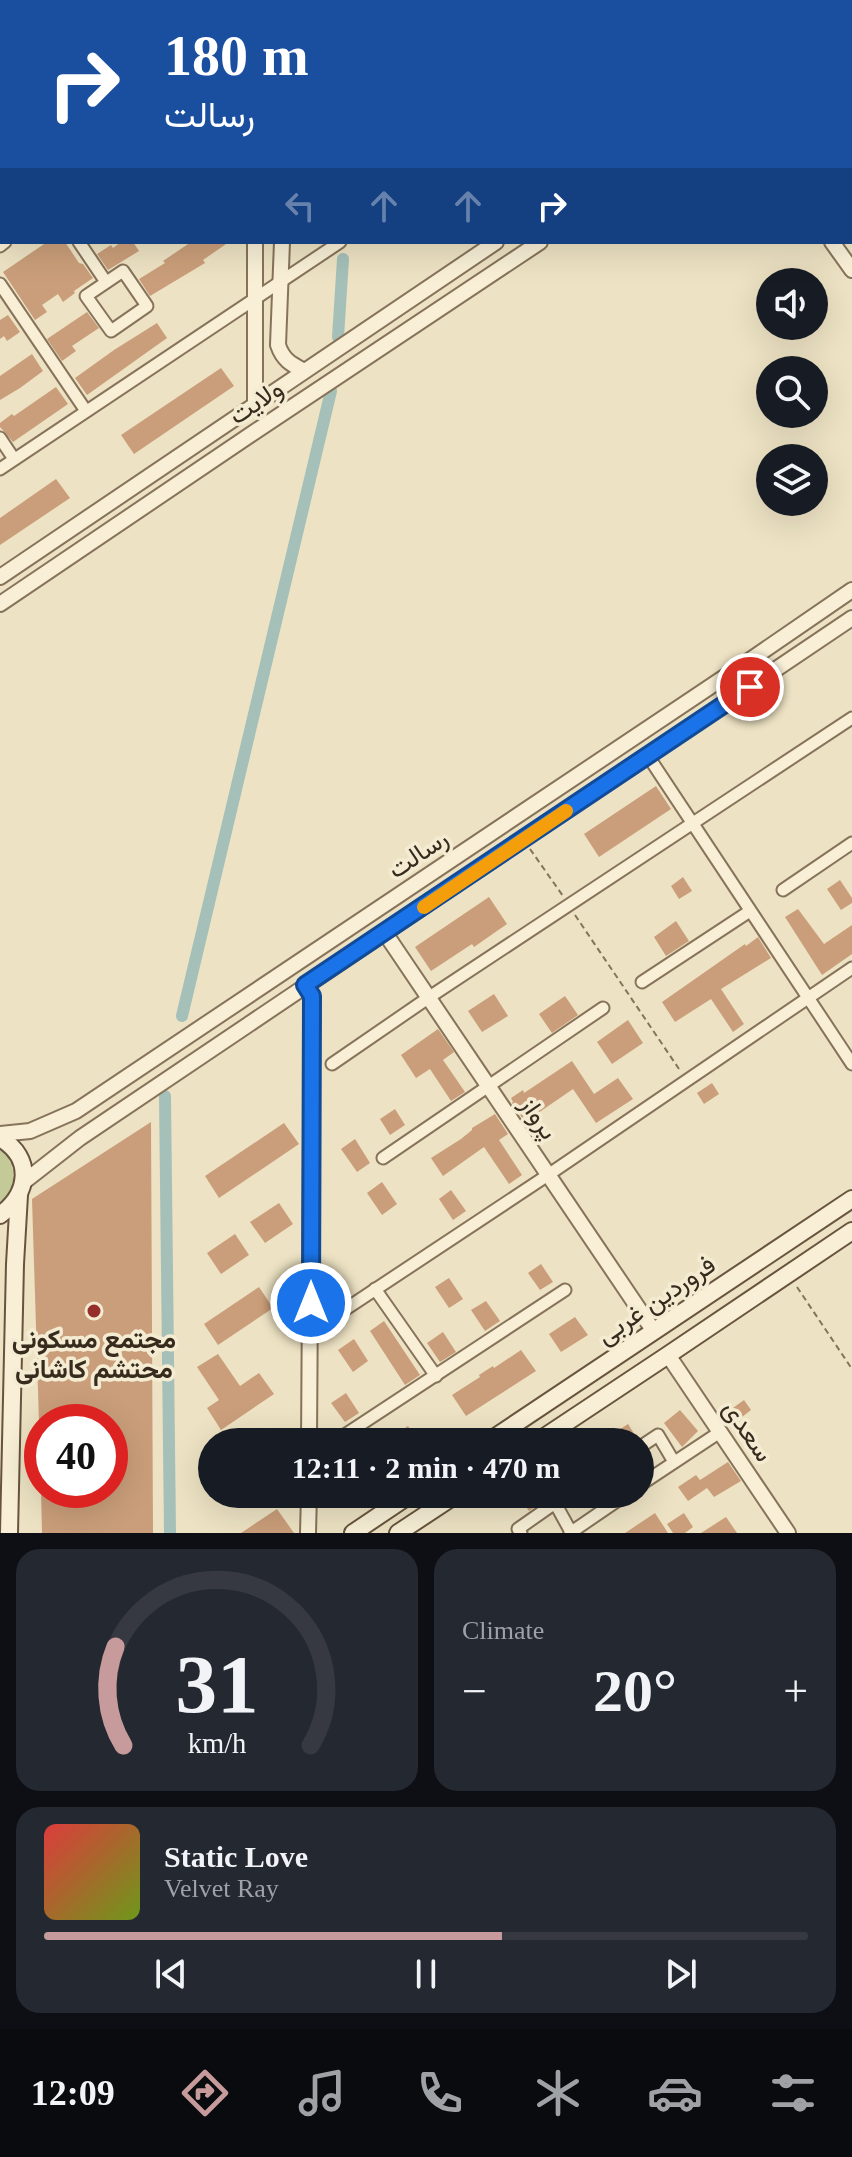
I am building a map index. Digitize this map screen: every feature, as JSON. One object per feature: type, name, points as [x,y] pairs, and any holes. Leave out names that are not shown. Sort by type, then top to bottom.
[{"type":"main road","points":[[0,1136],[15,1151],[22,1165],[15,1264],[9,1533]]},
{"type":"main road","points":[[0,1215],[11,1207],[22,1188]]},
{"type":"main road","name":"فروردین غربی","points":[[509,1428],[852,1199]]},
{"type":"main road","name":"فروردین غربی","points":[[558,1428],[852,1231]]},
{"type":"main road","points":[[353,1533],[390,1508]]},
{"type":"main road","points":[[398,1533],[436,1508]]},
{"type":"street","points":[[80,244],[106,282]]},
{"type":"street","points":[[255,244],[255,405]]},
{"type":"street","points":[[282,244],[278,345],[287,362],[304,371]]},
{"type":"street","points":[[0,469],[337,244]]},
{"type":"street","name":"ولایت","points":[[0,577],[490,244]]},
{"type":"street","name":"ولایت","points":[[0,604],[537,244]]},
{"type":"street","points":[[833,244],[852,270]]},
{"type":"street","points":[[123,271],[147,306],[111,331],[86,296],[106,282],[123,271]]},
{"type":"street","points":[[0,284],[86,411]]},
{"type":"street","points":[[0,438],[14,459]]},
{"type":"street","name":"رسالت","points":[[0,1136],[30,1131],[76,1111],[852,590]]},
{"type":"street","name":"رسالت","points":[[22,1188],[80,1138],[852,618]]},
{"type":"street","points":[[332,1064],[852,718]]},
{"type":"street","points":[[648,756],[852,1064]]},
{"type":"street","points":[[783,890],[852,843]]},
{"type":"street","points":[[642,982],[750,911]]},
{"type":"street","name":"پرواز","points":[[385,933],[653,1330]]},
{"type":"street","points":[[311,1332],[852,968]]},
{"type":"street","points":[[305,985],[312,996],[309,1428]]},
{"type":"street","points":[[383,1158],[603,1008]]},
{"type":"street","points":[[375,1289],[436,1376]]},
{"type":"street","points":[[356,1428],[565,1290]]},
{"type":"street","name":"سعدی","points":[[668,1355],[788,1533]]},
{"type":"street","points":[[654,1475],[720,1432]]},
{"type":"street","points":[[654,1438],[658,1435],[674,1462]]},
{"type":"street","points":[[521,1533],[518,1529],[555,1503],[571,1532],[606,1508]]},
{"type":"street","points":[[308,1533],[309,1508]]},
{"type":"path","points":[[523,839],[686,1080]]},
{"type":"path","points":[[788,1274],[852,1369]]},
{"type":"green space","points":[[0,1149],[10,1163],[14,1177],[10,1191],[0,1205]]},
{"type":"building","points":[[44,244],[66,244],[93,278],[63,302],[58,294],[42,305],[47,312],[35,320],[3,272]]},
{"type":"building","points":[[118,244],[134,244],[139,251],[108,270],[97,254],[111,245],[113,248]]},
{"type":"building","points":[[188,244],[226,244],[203,260],[205,263],[150,296],[139,279],[165,263],[163,261]]},
{"type":"building","points":[[87,312],[99,328],[72,346],[76,351],[62,361],[47,339]]},
{"type":"building","points":[[8,315],[20,332],[7,341],[4,336],[0,339],[0,320]]},
{"type":"building","points":[[157,323],[167,338],[87,395],[75,378]]},
{"type":"building","points":[[32,354],[43,371],[0,400],[0,376]]},
{"type":"building","points":[[221,368],[234,386],[134,454],[121,435]]},
{"type":"building","points":[[56,387],[68,404],[13,442],[0,423]]},
{"type":"building","points":[[56,479],[70,498],[0,545],[0,518]]},
{"type":"building","points":[[656,786],[671,809],[599,857],[584,834]]},
{"type":"building","points":[[683,877],[692,891],[679,899],[671,886]]},
{"type":"building","points":[[840,880],[852,898],[852,903],[841,910],[827,889]]},
{"type":"building","points":[[489,897],[507,924],[431,971],[415,947]]},
{"type":"building","points":[[798,909],[824,944],[852,925],[852,954],[822,975],[785,917]]},
{"type":"building","points":[[676,921],[689,941],[666,956],[654,937]]},
{"type":"building","points":[[758,937],[771,958],[721,989],[744,1024],[733,1032],[711,999],[675,1022],[662,1002]]},
{"type":"building","points":[[494,994],[508,1016],[482,1032],[468,1011]]},
{"type":"building","points":[[565,996],[578,1015],[552,1033],[539,1014]]},
{"type":"building","points":[[628,1020],[643,1043],[612,1064],[597,1042]]},
{"type":"building","points":[[438,1029],[454,1052],[443,1060],[465,1092],[451,1101],[430,1069],[416,1078],[401,1055]]},
{"type":"building","points":[[572,1061],[594,1094],[618,1078],[633,1099],[596,1123],[573,1089],[525,1122],[511,1098],[523,1090],[524,1093]]},
{"type":"building","points":[[712,1083],[719,1094],[704,1104],[697,1093]]},
{"type":"building","points":[[395,1109],[405,1125],[390,1135],[380,1119]]},
{"type":"building","points":[[495,1114],[508,1134],[499,1140],[522,1175],[509,1184],[484,1147],[443,1176],[431,1158]]},
{"type":"building","name":"مجتمع مسکونی محتشم کاشانی","points":[[151,1122],[153,1533],[42,1533],[41,1508],[128,1508],[128,1404],[38,1404],[32,1199]]},
{"type":"building","points":[[284,1123],[299,1144],[219,1198],[205,1176]]},
{"type":"building","points":[[355,1139],[370,1163],[357,1172],[341,1149]]},
{"type":"building","points":[[382,1182],[397,1204],[382,1215],[367,1193]]},
{"type":"building","points":[[451,1190],[466,1211],[453,1220],[439,1199]]},
{"type":"building","points":[[279,1203],[293,1224],[265,1243],[250,1222]]},
{"type":"building","points":[[235,1234],[249,1255],[221,1274],[207,1253]]},
{"type":"building","points":[[541,1264],[553,1282],[540,1290],[528,1273]]},
{"type":"building","points":[[449,1278],[463,1299],[449,1308],[435,1287]]},
{"type":"building","points":[[259,1287],[273,1308],[218,1345],[204,1324]]},
{"type":"building","points":[[486,1301],[500,1321],[485,1331],[471,1310]]},
{"type":"building","points":[[575,1317],[588,1335],[561,1352],[549,1334]]},
{"type":"building","points":[[384,1321],[420,1375],[405,1385],[370,1331]]},
{"type":"building","points":[[443,1332],[456,1352],[440,1362],[427,1343]]},
{"type":"building","points":[[354,1339],[368,1361],[353,1372],[338,1350]]},
{"type":"building","points":[[521,1350],[536,1371],[466,1416],[452,1395]]},
{"type":"building","points":[[218,1354],[240,1386],[259,1373],[274,1394],[220,1428],[207,1408],[219,1400],[197,1367]]},
{"type":"building","points":[[346,1393],[359,1413],[345,1422],[331,1403]]},
{"type":"building","points":[[744,1400],[751,1410],[733,1424],[726,1413]]},
{"type":"building","points":[[680,1410],[698,1431],[682,1447],[664,1423]]},
{"type":"building","points":[[728,1462],[741,1481],[714,1497],[707,1488],[688,1501],[678,1487],[696,1475],[700,1480]]},
{"type":"building","points":[[277,1509],[294,1533],[241,1533]]},
{"type":"building","points":[[655,1513],[668,1533],[625,1533]]},
{"type":"building","points":[[684,1513],[693,1527],[685,1533],[673,1533],[667,1524]]},
{"type":"building","points":[[726,1517],[737,1533],[701,1533]]},
{"type":"waterway","points":[[338,337],[343,259]]},
{"type":"waterway","points":[[182,1016],[331,391]]},
{"type":"waterway","points":[[165,1096],[170,1533]]},
{"type":"slow traffic","points":[[424,907],[566,811]]},
{"type":"place","name":"مجتمع مسکونی محتشم کاشانی","points":[[94,1311]]},
{"type":"route","points":[[311,1303],[312,996],[305,985],[750,687]]}]
